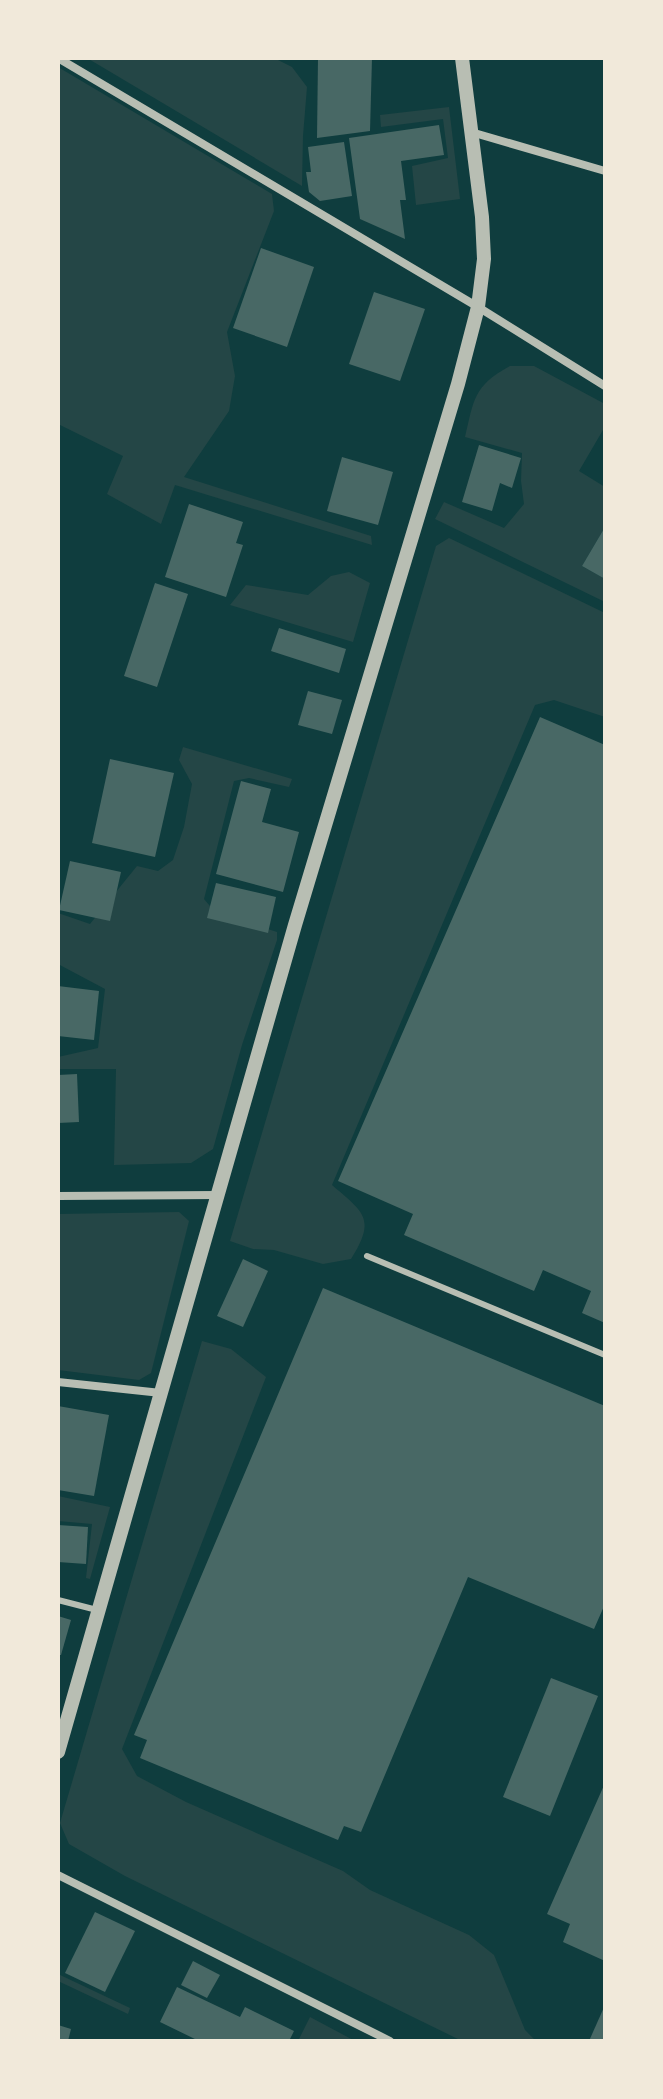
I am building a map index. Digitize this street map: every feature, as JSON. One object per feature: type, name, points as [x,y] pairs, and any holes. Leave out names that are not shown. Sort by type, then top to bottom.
[{"type":"street","points":[[58,58],[478,307],[605,386]]},
{"type":"street","points":[[59,1748],[300,910],[458,384],[478,307],[484,259],[482,217],[462,58]]},
{"type":"street","points":[[470,131],[605,171]]},
{"type":"street","points":[[58,1196],[218,1195]]},
{"type":"street","points":[[58,1382],[161,1393]]},
{"type":"street","points":[[58,1875],[390,2041]]},
{"type":"lane","points":[[367,1256],[605,1355]]},
{"type":"lane","points":[[58,1600],[99,1610]]},
{"type":"shaded area","points":[[87,58],[274,58],[292,67],[307,87],[302,186]]},
{"type":"shaded area","points":[[58,67],[272,194],[274,211],[227,332],[235,376],[229,411],[184,477],[371,536],[372,545],[175,485],[161,524],[107,494],[123,456],[58,424]]},
{"type":"shaded area","points":[[449,107],[460,199],[416,205],[412,166],[448,158],[443,119],[381,127],[380,115]]},
{"type":"shaded area","points":[[510,366],[534,366],[605,404],[605,431],[579,471],[605,487],[605,527],[582,566],[605,579],[605,602],[435,519],[444,502],[504,528],[524,504],[522,453],[465,437],[482,387]]},
{"type":"shaded area","points":[[449,538],[605,613],[605,717],[554,700],[535,705],[332,1185],[352,1202],[363,1217],[363,1234],[351,1259],[323,1264],[274,1250],[253,1249],[230,1241],[436,546]]},
{"type":"shaded area","points":[[349,572],[370,583],[353,642],[230,605],[246,585],[308,595],[331,576]]},
{"type":"shaded area","points":[[183,747],[292,779],[289,787],[249,778],[234,781],[204,899],[215,912],[277,932],[277,940],[242,1045],[213,1149],[191,1163],[114,1165],[116,1069],[58,1069],[58,1057],[98,1048],[105,989],[58,964],[58,913],[90,924],[137,866],[158,871],[173,860],[184,827],[192,784],[179,760]]},
{"type":"shaded area","points":[[179,1212],[189,1221],[151,1373],[139,1380],[58,1370],[58,1214]]},
{"type":"shaded area","points":[[202,1341],[231,1349],[266,1377],[122,1749],[137,1776],[186,1802],[343,1871],[370,1890],[469,1935],[494,1955],[525,2030],[536,2041],[462,2041],[125,1876],[69,1844],[60,1823]]},
{"type":"shaded area","points":[[58,1496],[110,1507],[90,1579],[86,1578],[92,1524],[58,1521]]},
{"type":"shaded area","points":[[58,1974],[130,2008],[128,2014],[58,1981]]},
{"type":"shaded area","points":[[310,2017],[355,2041],[298,2041]]},
{"type":"building","points":[[318,58],[372,58],[370,131],[317,138]]},
{"type":"building","points":[[439,125],[444,155],[401,161],[406,200],[400,200],[405,239],[360,219],[349,138]]},
{"type":"building","points":[[344,142],[352,196],[320,201],[309,192],[306,172],[311,172],[308,147]]},
{"type":"building","points":[[261,248],[314,267],[287,347],[233,328]]},
{"type":"building","points":[[374,292],[425,309],[400,381],[349,364]]},
{"type":"building","points":[[479,445],[521,458],[512,488],[500,483],[492,511],[462,502]]},
{"type":"building","points":[[342,457],[393,472],[378,525],[327,511]]},
{"type":"building","points":[[189,504],[243,522],[236,543],[243,545],[226,597],[165,577]]},
{"type":"building","points":[[605,527],[605,579],[582,566]]},
{"type":"building","points":[[155,583],[188,594],[157,687],[124,676]]},
{"type":"building","points":[[279,628],[346,649],[339,673],[271,651]]},
{"type":"building","points":[[308,691],[342,700],[332,734],[298,725]]},
{"type":"building","points":[[540,717],[605,745],[605,1323],[582,1313],[591,1291],[543,1270],[534,1291],[404,1235],[413,1214],[338,1181]]},
{"type":"building","points":[[110,759],[174,773],[155,857],[92,843]]},
{"type":"building","points":[[241,781],[271,789],[262,822],[299,832],[283,892],[216,874]]},
{"type":"building","points":[[70,861],[121,872],[110,921],[59,910]]},
{"type":"building","points":[[216,883],[276,897],[268,933],[207,918]]},
{"type":"building","points":[[58,986],[99,991],[94,1040],[58,1036]]},
{"type":"building","points":[[77,1074],[79,1122],[58,1123],[58,1075]]},
{"type":"building","points":[[243,1259],[268,1271],[243,1327],[217,1316]]},
{"type":"building","points":[[323,1288],[605,1406],[605,1604],[594,1629],[468,1577],[361,1832],[344,1826],[338,1840],[140,1758],[147,1740],[134,1735]]},
{"type":"building","points":[[58,1406],[109,1415],[94,1496],[58,1490]]},
{"type":"building","points":[[58,1525],[88,1527],[86,1564],[58,1562]]},
{"type":"building","points":[[58,1616],[71,1620],[61,1655],[58,1655]]},
{"type":"building","points":[[551,1678],[598,1696],[550,1816],[503,1797]]},
{"type":"building","points":[[605,1783],[605,1961],[563,1942],[570,1924],[547,1914]]},
{"type":"building","points":[[95,1912],[135,1931],[105,1992],[65,1973]]},
{"type":"building","points":[[193,1961],[220,1975],[207,1998],[181,1985]]},
{"type":"building","points":[[177,1987],[240,2017],[245,2007],[294,2031],[289,2041],[199,2041],[160,2022]]},
{"type":"building","points":[[605,2005],[605,2041],[589,2041]]},
{"type":"building","points":[[58,2025],[71,2029],[68,2041],[58,2041]]}]
